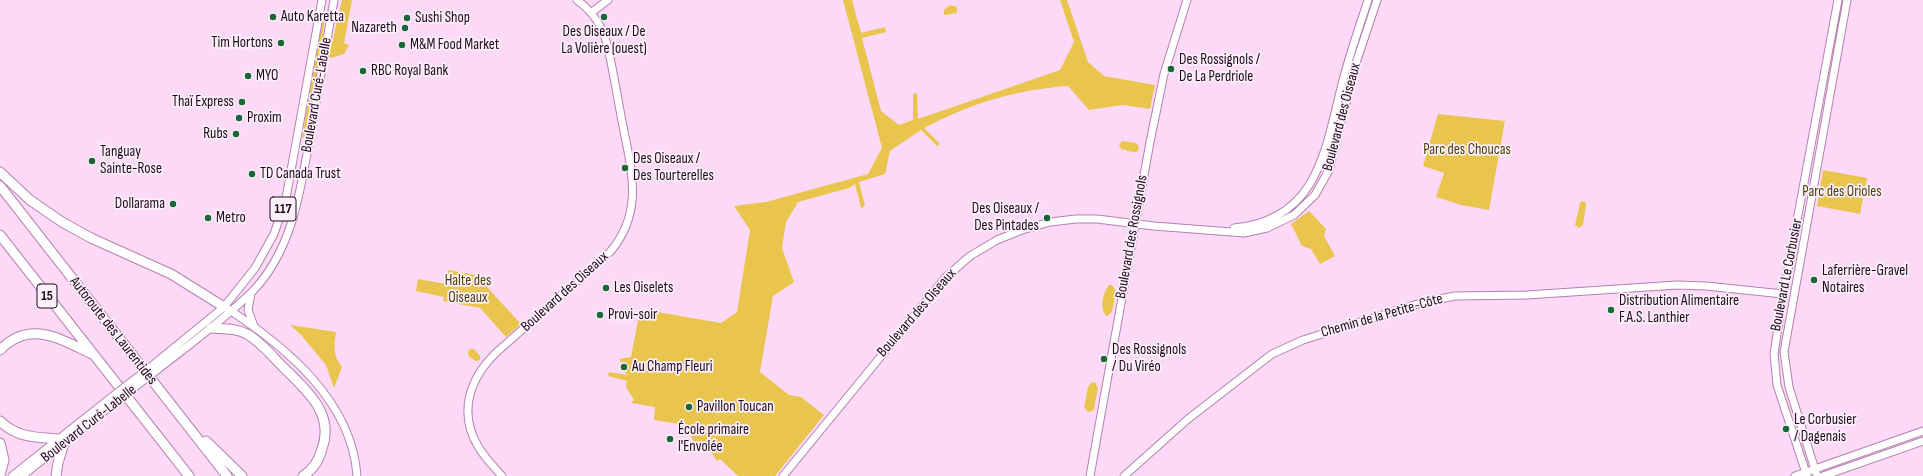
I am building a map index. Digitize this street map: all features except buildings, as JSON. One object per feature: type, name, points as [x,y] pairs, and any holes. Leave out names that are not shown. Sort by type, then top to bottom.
[{"type":"highway","points":[[0,172],[30,200],[65,224],[91,238],[162,269],[228,309]]},
{"type":"highway","name":"Autoroute des Laurentides","points":[[0,186],[227,476]]},
{"type":"highway","name":"Autoroute des Laurentides","points":[[0,235],[189,476]]},
{"type":"highway","points":[[211,328],[233,329],[251,337],[316,401],[324,420],[325,437],[319,459],[303,476]]},
{"type":"highway","points":[[0,350],[9,342],[20,337],[28,334],[42,334],[59,338],[95,356]]},
{"type":"highway","points":[[177,412],[242,476]]},
{"type":"highway","points":[[0,421],[8,428],[21,435],[61,441],[56,476]]},
{"type":"highway","points":[[0,443],[4,460],[0,475]]},
{"type":"street","name":"Boulevard Curé-Labelle","points":[[155,367],[211,328],[228,309],[269,245],[280,219],[286,198],[322,0]]},
{"type":"street","name":"Boulevard Curé-Labelle","points":[[12,476],[116,399],[228,309],[251,293],[276,257],[296,210],[334,0]]},
{"type":"street","name":"Boulevard des Oiseaux","points":[[502,476],[480,450],[470,425],[469,401],[475,379],[485,364],[495,354],[610,252],[623,232],[632,207],[634,191],[632,175],[612,65],[604,34],[592,12],[577,0]]},
{"type":"street","points":[[592,12],[608,0]]},
{"type":"street","name":"Boulevard des Rossignols","points":[[1090,476],[1135,223],[1161,88],[1172,44],[1187,0]]},
{"type":"street","name":"Boulevard des Oiseaux","points":[[1216,230],[1247,227],[1268,221],[1290,207],[1310,185],[1323,159],[1349,58],[1368,0]]},
{"type":"street","name":"Boulevard des Oiseaux","points":[[783,476],[934,290],[952,271],[967,259],[1001,238],[1050,222],[1088,218],[1244,233],[1267,228],[1294,215],[1309,202],[1318,191],[1331,163],[1357,60],[1377,0]]},
{"type":"street","name":"Boulevard Le Corbusier","points":[[1806,474],[1775,375],[1774,344],[1838,0]]},
{"type":"street","name":"Boulevard Le Corbusier","points":[[1816,472],[1789,387],[1785,368],[1784,347],[1847,0]]},
{"type":"street","name":"Chemin de la Petite-Côte","points":[[1124,476],[1188,419],[1272,354],[1303,340],[1424,302],[1456,296],[1527,295],[1677,285],[1713,286],[1783,294]]},
{"type":"street","points":[[251,293],[248,310],[254,326]]},
{"type":"street","points":[[228,309],[254,326],[287,354],[334,407],[350,441],[358,476]]},
{"type":"street","points":[[1795,476],[1816,472],[1923,431]]},
{"type":"street","name":"Boulevard Curé-Labelle","points":[[22,476],[61,441]]},
{"type":"street","points":[[1823,476],[1923,441]]},
{"type":"green space","points":[[342,0],[352,0],[344,43],[349,45],[344,54],[331,58],[329,57],[332,41],[334,40]]},
{"type":"green space","points":[[843,0],[852,0],[861,33],[885,27],[886,32],[862,38],[881,111],[899,125],[913,120],[913,94],[917,93],[918,119],[1060,70],[1074,42],[1060,0],[1067,0],[1088,62],[1104,76],[1155,85],[1150,109],[1123,105],[1089,110],[1068,86],[1011,94],[959,111],[924,128],[940,144],[937,146],[921,130],[890,151],[885,174],[859,182],[865,206],[861,208],[855,184],[849,188],[798,202],[786,222],[782,248],[794,282],[773,296],[760,372],[789,395],[801,397],[824,415],[775,476],[738,476],[720,459],[717,461],[707,446],[695,446],[688,428],[679,426],[679,424],[654,420],[655,407],[631,403],[634,400],[626,387],[627,381],[608,376],[609,372],[628,375],[625,372],[627,364],[620,362],[620,359],[631,357],[640,309],[721,323],[737,312],[750,230],[734,206],[766,202],[868,174],[882,148]]},
{"type":"green space","points":[[950,5],[957,7],[957,12],[955,14],[953,12],[953,14],[944,15],[944,10]]},
{"type":"green space","points":[[323,16],[325,17],[320,55],[305,137],[302,137]]},
{"type":"green space","name":"Parc des Choucas","points":[[1438,114],[1505,121],[1489,210],[1461,205],[1436,197],[1444,173],[1423,166]]},
{"type":"green space","points":[[1122,141],[1136,143],[1139,147],[1138,151],[1126,151],[1126,149],[1122,150],[1119,145]]},
{"type":"green space","name":"Parc des Orioles","points":[[1823,170],[1867,178],[1860,214],[1817,206]]},
{"type":"green space","points":[[1582,201],[1585,202],[1586,205],[1583,225],[1579,228],[1575,225],[1580,203]]},
{"type":"green space","points":[[1309,211],[1326,229],[1324,236],[1335,256],[1320,264],[1311,249],[1302,246],[1291,224]]},
{"type":"green space","name":"Halte des Oiseaux","points":[[448,270],[476,275],[521,324],[506,337],[480,308],[443,301],[444,297],[416,291],[418,279],[446,284]]},
{"type":"green space","points":[[1109,285],[1112,285],[1116,291],[1112,312],[1107,316],[1103,310],[1103,301],[1105,292]]},
{"type":"green space","points":[[290,325],[336,332],[335,351],[337,359],[342,367],[334,388],[326,365],[301,335]]},
{"type":"green space","points":[[470,349],[474,349],[480,356],[480,360],[476,361],[469,357],[468,352]]},
{"type":"green space","points":[[1095,382],[1098,388],[1094,409],[1088,412],[1084,407],[1088,387],[1091,383]]},
{"type":"place","name":"Auto Karetta","points":[[273,17]]},
{"type":"place","name":"Des Oiseaux / De La Volière (ouest)","points":[[604,17]]},
{"type":"place","name":"Sushi Shop","points":[[407,18]]},
{"type":"place","name":"Nazareth","points":[[405,28]]},
{"type":"place","name":"Tim Hortons","points":[[281,43]]},
{"type":"place","name":"M&M Food Market","points":[[402,45]]},
{"type":"place","name":"Des Rossignols / De La Perdriole","points":[[1171,69]]},
{"type":"place","name":"RBC Royal Bank","points":[[363,71]]},
{"type":"place","name":"MYO","points":[[248,76]]},
{"type":"place","name":"Thaï Express","points":[[242,102]]},
{"type":"place","name":"Proxim","points":[[239,118]]},
{"type":"place","name":"Rubs","points":[[236,134]]},
{"type":"place","name":"Tanguay Sainte-Rose","points":[[92,161]]},
{"type":"place","name":"Des Oiseaux / Des Tourterelles","points":[[625,168]]},
{"type":"place","name":"TD Canada Trust","points":[[252,174]]},
{"type":"place","name":"Dollarama","points":[[173,204]]},
{"type":"place","name":"Metro","points":[[208,218]]},
{"type":"place","name":"Des Oiseaux / Des Pintades","points":[[1047,218]]},
{"type":"place","name":"Laferrière-Gravel Notaires","points":[[1814,280]]},
{"type":"place","name":"Les Oiselets","points":[[606,288]]},
{"type":"place","name":"Distribution Alimentaire F.A.S. Lanthier","points":[[1611,310]]},
{"type":"place","name":"Provi-soir","points":[[600,315]]},
{"type":"place","name":"Des Rossignols / Du Viréo","points":[[1104,359]]},
{"type":"place","name":"Au Champ Fleuri","points":[[624,367]]},
{"type":"place","name":"Pavillon Toucan","points":[[689,407]]},
{"type":"place","name":"Le Corbusier / Dagenais","points":[[1786,429]]},
{"type":"place","name":"École primaire l'Envolée","points":[[670,439]]}]
